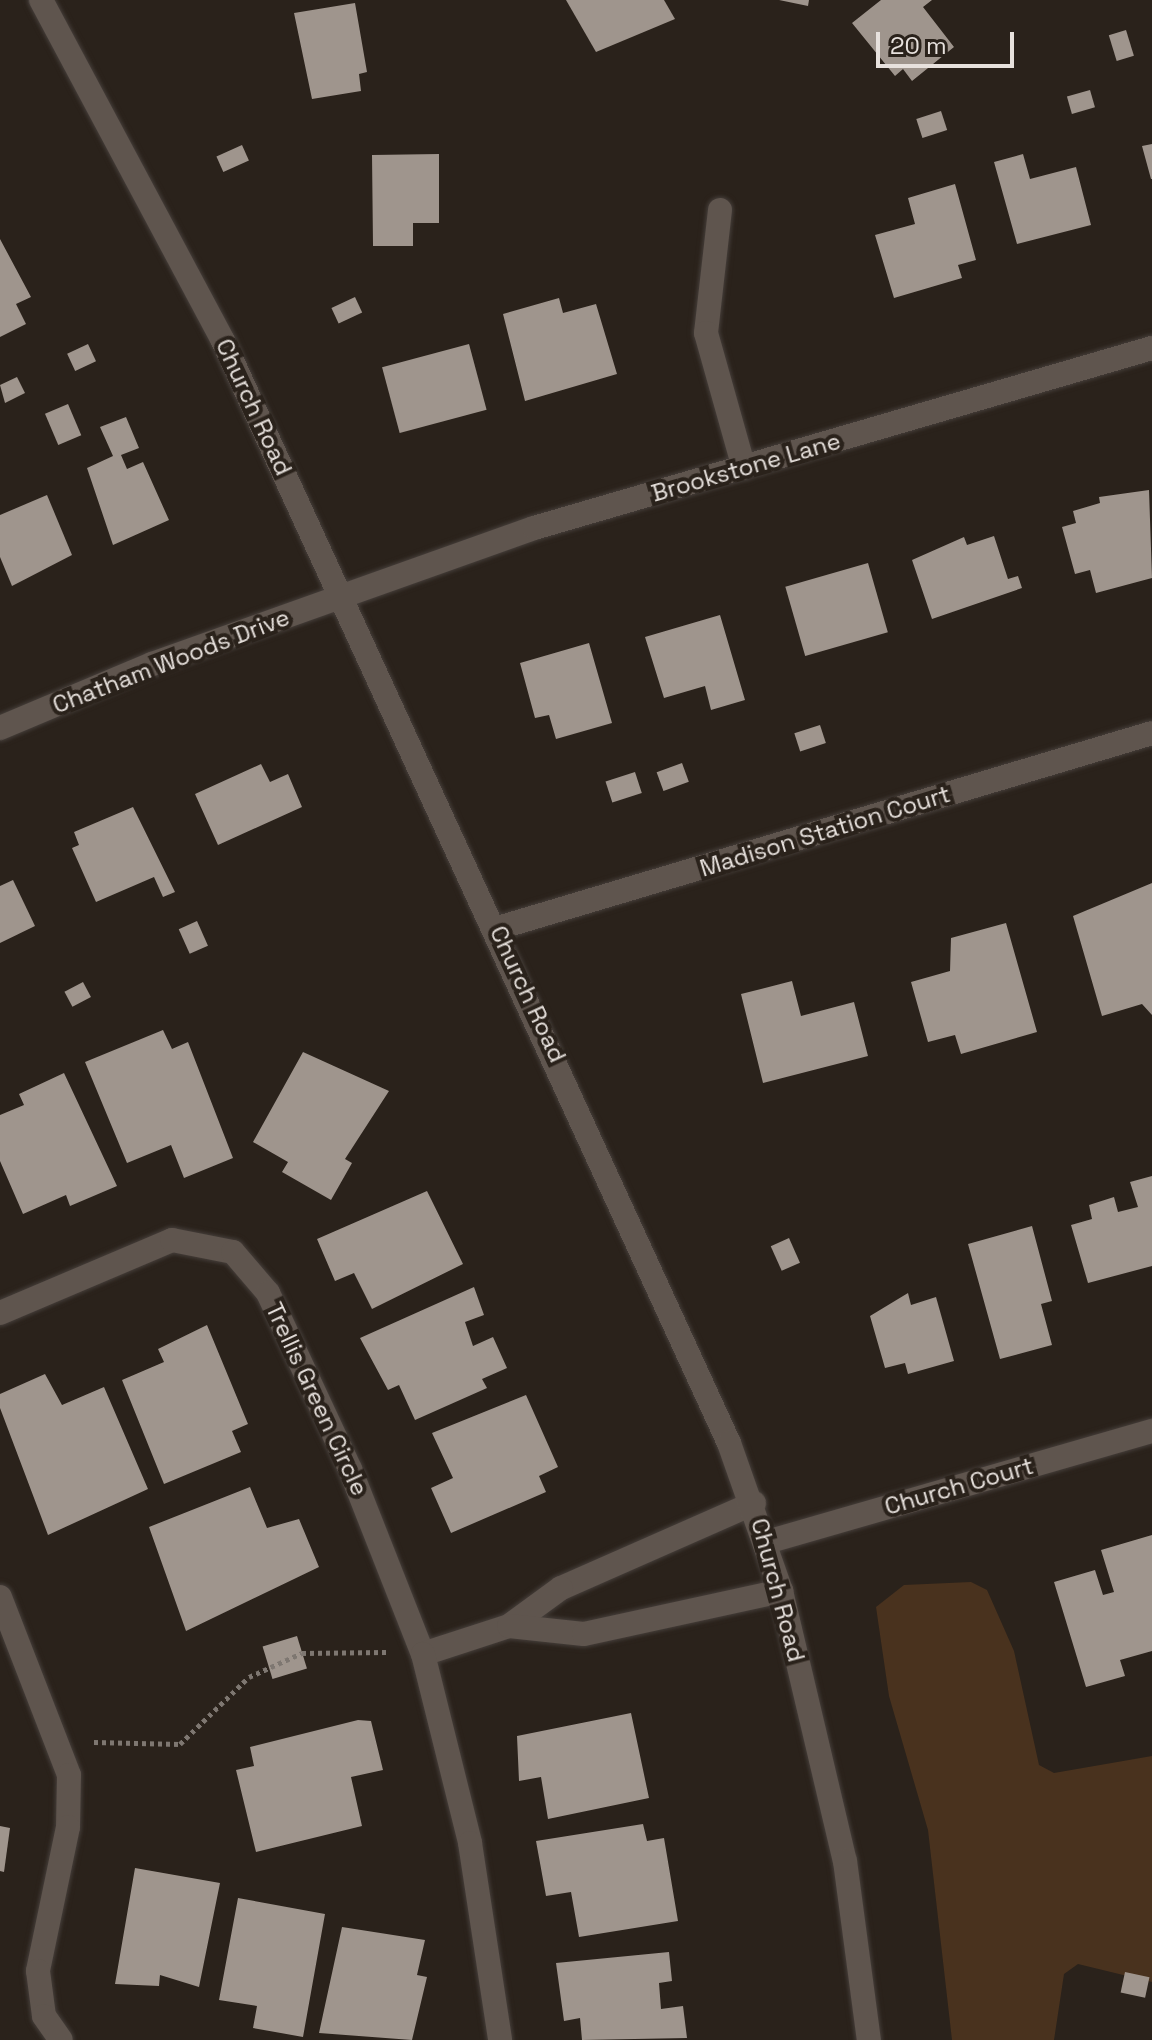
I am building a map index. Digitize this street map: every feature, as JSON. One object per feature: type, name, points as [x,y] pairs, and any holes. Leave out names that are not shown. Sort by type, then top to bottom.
[{"type":"street","name":"Church Road","points":[[41,0],[202,300],[343,595],[678,1318],[754,1503],[781,1591],[845,1861],[869,2040]]},
{"type":"street","points":[[720,210],[706,333],[744,468]]},
{"type":"street","name":"Brookstone Lane","points":[[343,595],[534,528],[1152,348]]},
{"type":"street","name":"Chatham Woods Drive","points":[[0,728],[343,595]]},
{"type":"street","name":"Madison Station Court","points":[[498,928],[1152,733]]},
{"type":"street","name":"Trellis Green Circle","points":[[0,1313],[172,1240],[233,1252],[268,1293],[350,1469],[423,1654],[470,1843],[500,2040]]},
{"type":"street","name":"Church Court","points":[[767,1542],[1152,1431]]},
{"type":"street","points":[[423,1654],[509,1626],[561,1588],[754,1503]]},
{"type":"street","points":[[509,1626],[584,1634],[781,1591]]},
{"type":"street","points":[[0,1597],[61,1741],[69,1775],[68,1827],[38,1971],[44,2016],[61,2040]]},
{"type":"path","points":[[61,1741],[180,1744],[249,1677],[302,1653],[423,1654]]},
{"type":"shaded area","points":[[971,1582],[987,1590],[1014,1651],[1039,1765],[1054,1773],[1152,1756],[1152,1982],[1078,1964],[1064,1974],[1054,2040],[952,2040],[928,1830],[889,1696],[876,1607],[904,1585]]},
{"type":"building","points":[[566,0],[664,0],[675,19],[596,52]]},
{"type":"building","points":[[779,0],[809,0],[808,6]]},
{"type":"building","points":[[881,0],[932,0],[923,7],[954,47],[912,81],[903,69],[895,76],[852,23]]},
{"type":"building","points":[[355,3],[367,72],[359,74],[361,91],[312,99],[294,13]]},
{"type":"building","points":[[1126,30],[1134,56],[1117,61],[1109,35]]},
{"type":"building","points":[[1090,90],[1095,107],[1072,114],[1067,97]]},
{"type":"building","points":[[941,111],[947,130],[922,138],[916,119]]},
{"type":"building","points":[[1152,144],[1152,179],[1151,179],[1142,146]]},
{"type":"building","points":[[242,145],[249,161],[223,172],[216,156]]},
{"type":"building","points":[[439,154],[439,223],[413,223],[413,246],[373,246],[372,155]]},
{"type":"building","points":[[1023,154],[1030,179],[1076,167],[1091,225],[1017,244],[994,162]]},
{"type":"building","points":[[955,184],[976,260],[958,265],[962,278],[894,298],[875,235],[915,224],[908,198]]},
{"type":"building","points":[[0,239],[31,297],[16,304],[26,324],[0,337]]},
{"type":"building","points":[[355,297],[362,312],[339,323],[331,308]]},
{"type":"building","points":[[559,298],[563,313],[596,304],[617,374],[525,401],[503,314]]},
{"type":"building","points":[[88,344],[96,361],[75,371],[67,354]]},
{"type":"building","points":[[469,344],[487,410],[400,433],[382,367]]},
{"type":"building","points":[[17,377],[25,393],[5,403],[0,385]]},
{"type":"building","points":[[68,404],[81,435],[58,445],[45,414]]},
{"type":"building","points":[[126,417],[139,448],[121,455],[127,469],[143,462],[169,520],[113,545],[87,468],[113,456],[100,427]]},
{"type":"building","points":[[1149,490],[1152,578],[1096,593],[1090,570],[1075,574],[1062,527],[1076,523],[1073,511],[1100,503],[1099,497]]},
{"type":"building","points":[[47,495],[72,555],[12,586],[0,557],[0,515]]},
{"type":"building","points":[[994,536],[1008,579],[1018,576],[1022,588],[932,619],[912,560],[964,537],[967,545]]},
{"type":"building","points":[[868,563],[888,632],[805,656],[785,587]]},
{"type":"building","points":[[720,615],[745,700],[711,710],[705,686],[664,698],[645,637]]},
{"type":"building","points":[[589,643],[612,723],[556,739],[549,715],[535,718],[520,663]]},
{"type":"building","points":[[820,725],[826,743],[800,751],[794,733]]},
{"type":"building","points":[[682,763],[689,782],[663,791],[657,772]]},
{"type":"building","points":[[261,764],[270,782],[288,774],[302,807],[218,845],[195,794]]},
{"type":"building","points":[[635,772],[642,793],[612,803],[606,782]]},
{"type":"building","points":[[133,807],[175,892],[163,897],[154,877],[96,902],[72,848],[79,845],[74,832]]},
{"type":"building","points":[[13,880],[35,926],[0,943],[0,886]]},
{"type":"building","points":[[1152,883],[1152,1015],[1142,1004],[1102,1016],[1073,916]]},
{"type":"building","points":[[197,921],[208,946],[190,954],[179,929]]},
{"type":"building","points":[[1006,923],[1037,1032],[961,1054],[955,1035],[928,1042],[911,982],[950,971],[951,938]]},
{"type":"building","points":[[792,981],[801,1016],[854,1002],[868,1056],[763,1083],[741,994]]},
{"type":"building","points":[[83,982],[91,997],[72,1007],[64,992]]},
{"type":"building","points":[[163,1030],[172,1049],[188,1042],[233,1158],[184,1178],[171,1145],[127,1163],[85,1062]]},
{"type":"building","points":[[303,1052],[389,1091],[345,1159],[352,1163],[331,1200],[282,1172],[288,1162],[253,1142]]},
{"type":"building","points":[[64,1073],[117,1186],[70,1206],[66,1195],[23,1214],[0,1161],[0,1115],[24,1105],[19,1094]]},
{"type":"building","points":[[1152,1176],[1152,1266],[1088,1283],[1071,1225],[1092,1219],[1089,1205],[1114,1197],[1118,1212],[1138,1207],[1130,1182]]},
{"type":"building","points":[[427,1191],[463,1264],[372,1309],[354,1273],[335,1281],[317,1239]]},
{"type":"building","points":[[1032,1226],[1052,1301],[1041,1304],[1052,1345],[1000,1359],[968,1244]]},
{"type":"building","points":[[789,1238],[800,1263],[782,1271],[771,1246]]},
{"type":"building","points":[[474,1287],[484,1315],[465,1322],[473,1346],[493,1337],[507,1368],[482,1379],[487,1388],[415,1420],[399,1385],[388,1390],[360,1338]]},
{"type":"building","points":[[908,1293],[911,1305],[936,1297],[954,1361],[908,1374],[905,1363],[885,1368],[870,1316]]},
{"type":"building","points":[[207,1325],[248,1424],[232,1431],[241,1452],[164,1484],[122,1380],[164,1362],[158,1349]]},
{"type":"building","points":[[45,1374],[62,1405],[104,1387],[148,1489],[48,1535],[0,1408],[0,1394]]},
{"type":"building","points":[[526,1395],[558,1467],[539,1476],[546,1492],[451,1533],[431,1488],[453,1478],[432,1433]]},
{"type":"building","points":[[250,1487],[267,1528],[299,1519],[319,1567],[186,1631],[149,1527]]},
{"type":"building","points":[[1152,1535],[1152,1651],[1120,1660],[1125,1676],[1086,1687],[1054,1582],[1095,1570],[1103,1595],[1114,1592],[1101,1550]]},
{"type":"building","points":[[297,1636],[307,1669],[273,1679],[263,1647]]},
{"type":"building","points":[[631,1713],[649,1798],[548,1819],[541,1777],[519,1781],[517,1736]]},
{"type":"building","points":[[358,1720],[371,1721],[383,1770],[351,1777],[362,1826],[256,1852],[236,1770],[254,1766],[250,1747]]},
{"type":"building","points":[[643,1824],[647,1841],[664,1838],[678,1921],[579,1937],[571,1892],[546,1896],[536,1841]]},
{"type":"building","points":[[0,1826],[10,1828],[4,1872],[0,1871]]},
{"type":"building","points":[[135,1868],[220,1883],[199,1987],[160,1975],[159,1986],[115,1984]]},
{"type":"building","points":[[238,1898],[325,1914],[303,2037],[253,2028],[257,2006],[219,2000]]},
{"type":"building","points":[[342,1927],[425,1940],[417,1975],[427,1977],[412,2040],[319,2033]]},
{"type":"building","points":[[669,1952],[672,1981],[659,1983],[661,2009],[683,2006],[687,2038],[582,2040],[580,2018],[564,2021],[556,1963]]},
{"type":"building","points":[[1125,1972],[1149,1977],[1145,1998],[1121,1993]]}]
